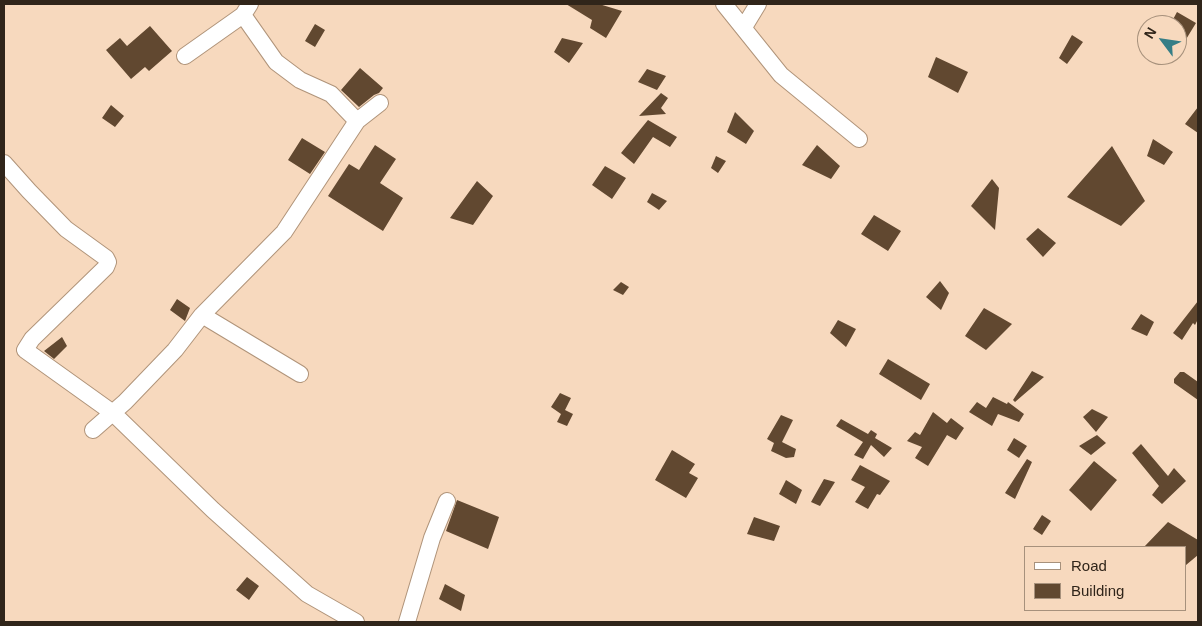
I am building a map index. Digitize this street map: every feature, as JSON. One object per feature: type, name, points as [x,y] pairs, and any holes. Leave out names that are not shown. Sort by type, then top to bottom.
[{"type":"street","points":[[724,4],[781,75],[859,139]]},
{"type":"street","points":[[744,27],[758,4]]},
{"type":"street","points":[[185,56],[246,9],[276,62],[300,80],[331,94],[357,121]]},
{"type":"street","points":[[93,430],[113,413],[175,350],[202,315],[284,232],[357,121],[380,103]]},
{"type":"street","points":[[4,163],[66,229],[106,258],[108,262],[106,267],[32,339],[25,350],[113,413],[219,516],[307,594],[356,622]]},
{"type":"street","points":[[202,315],[300,374]]},
{"type":"street","points":[[407,622],[432,538],[447,501]]},
{"type":"building","points":[[566,4],[599,4],[622,11],[606,38],[590,28],[592,20]]},
{"type":"building","points":[[1187,18],[1196,23],[1187,38]]},
{"type":"building","points":[[315,24],[325,30],[315,47],[305,41]]},
{"type":"building","points":[[150,26],[172,51],[149,71],[145,67],[131,79],[106,50],[120,38],[127,46]]},
{"type":"building","points":[[1072,35],[1083,42],[1067,64],[1059,58]]},
{"type":"building","points":[[562,38],[583,43],[569,63],[554,52]]},
{"type":"building","points":[[936,57],[968,72],[958,93],[928,77]]},
{"type":"building","points":[[360,68],[383,88],[359,107],[341,90]]},
{"type":"building","points":[[647,69],[666,76],[657,90],[638,82]]},
{"type":"building","points":[[661,93],[668,98],[661,108],[666,114],[639,116]]},
{"type":"building","points":[[111,105],[124,116],[115,127],[102,118]]},
{"type":"building","points":[[1198,107],[1198,133],[1185,124]]},
{"type":"building","points":[[735,112],[754,131],[746,144],[727,132]]},
{"type":"building","points":[[648,120],[677,137],[670,147],[653,137],[634,164],[621,153]]},
{"type":"building","points":[[302,138],[325,152],[310,174],[288,160]]},
{"type":"building","points":[[1153,139],[1173,152],[1164,165],[1147,156]]},
{"type":"building","points":[[375,145],[396,159],[380,183],[403,198],[383,231],[328,196],[349,164],[359,170]]},
{"type":"building","points":[[817,145],[840,166],[831,179],[802,165]]},
{"type":"building","points":[[1112,146],[1145,201],[1121,226],[1067,197]]},
{"type":"building","points":[[716,156],[726,161],[718,173],[711,168]]},
{"type":"building","points":[[605,166],[626,178],[612,199],[592,185]]},
{"type":"building","points":[[992,179],[999,188],[995,230],[971,206]]},
{"type":"building","points":[[477,181],[493,196],[473,225],[450,218]]},
{"type":"building","points":[[652,193],[667,201],[659,210],[647,202]]},
{"type":"building","points":[[874,215],[901,231],[888,251],[861,234]]},
{"type":"building","points":[[1038,228],[1056,243],[1043,257],[1026,239]]},
{"type":"building","points":[[940,281],[949,293],[941,310],[926,297]]},
{"type":"building","points":[[621,282],[629,287],[623,295],[613,290]]},
{"type":"building","points":[[177,299],[190,308],[185,321],[170,310]]},
{"type":"building","points":[[1198,301],[1198,319],[1195,325],[1193,323],[1182,340],[1173,333]]},
{"type":"building","points":[[984,308],[1012,324],[986,350],[965,336]]},
{"type":"building","points":[[1141,314],[1154,322],[1147,336],[1131,329]]},
{"type":"building","points":[[838,320],[856,329],[846,347],[830,333]]},
{"type":"building","points":[[62,337],[67,346],[54,359],[44,351]]},
{"type":"building","points":[[888,359],[930,384],[921,400],[879,374]]},
{"type":"building","points":[[1032,371],[1044,377],[1015,402],[1013,400]]},
{"type":"building","points":[[1180,372],[1184,372],[1198,382],[1198,400],[1174,383],[1174,379]]},
{"type":"building","points":[[560,393],[571,398],[565,410],[573,414],[567,426],[557,422],[561,414],[551,407]]},
{"type":"building","points":[[993,397],[1007,404],[1008,402],[1024,414],[1019,422],[998,414],[992,426],[969,412],[977,402],[986,408]]},
{"type":"building","points":[[1092,409],[1108,417],[1096,432],[1083,417]]},
{"type":"building","points":[[933,412],[947,423],[951,418],[964,428],[956,440],[947,435],[928,466],[915,458],[922,447],[907,441],[915,432],[920,435]]},
{"type":"building","points":[[781,415],[793,420],[782,442],[796,449],[794,457],[786,458],[771,451],[774,443],[767,439]]},
{"type":"building","points":[[841,419],[868,434],[871,430],[877,434],[875,438],[892,448],[884,457],[871,445],[863,459],[854,455],[863,442],[836,426]]},
{"type":"building","points":[[1097,435],[1106,443],[1091,455],[1079,446]]},
{"type":"building","points":[[1014,438],[1027,446],[1019,458],[1007,450]]},
{"type":"building","points":[[1141,444],[1168,476],[1174,468],[1186,481],[1162,504],[1152,495],[1159,486],[1132,453]]},
{"type":"building","points":[[672,450],[695,464],[689,473],[698,478],[686,498],[655,480]]},
{"type":"building","points":[[1027,459],[1032,462],[1015,499],[1005,493]]},
{"type":"building","points":[[1094,461],[1117,480],[1091,511],[1069,490]]},
{"type":"building","points":[[860,465],[890,481],[880,495],[877,494],[868,509],[855,502],[865,487],[851,480]]},
{"type":"building","points":[[824,479],[835,482],[820,506],[811,502]]},
{"type":"building","points":[[786,480],[802,490],[796,504],[779,494]]},
{"type":"building","points":[[457,500],[499,517],[488,549],[446,531]]},
{"type":"building","points":[[1042,515],[1051,521],[1042,535],[1033,529]]},
{"type":"building","points":[[754,517],[780,526],[774,541],[747,534]]},
{"type":"building","points":[[1168,522],[1198,540],[1198,555],[1187,564],[1187,546],[1145,546]]},
{"type":"building","points":[[247,577],[259,586],[249,600],[236,590]]},
{"type":"building","points":[[445,584],[465,595],[461,611],[439,599]]}]
